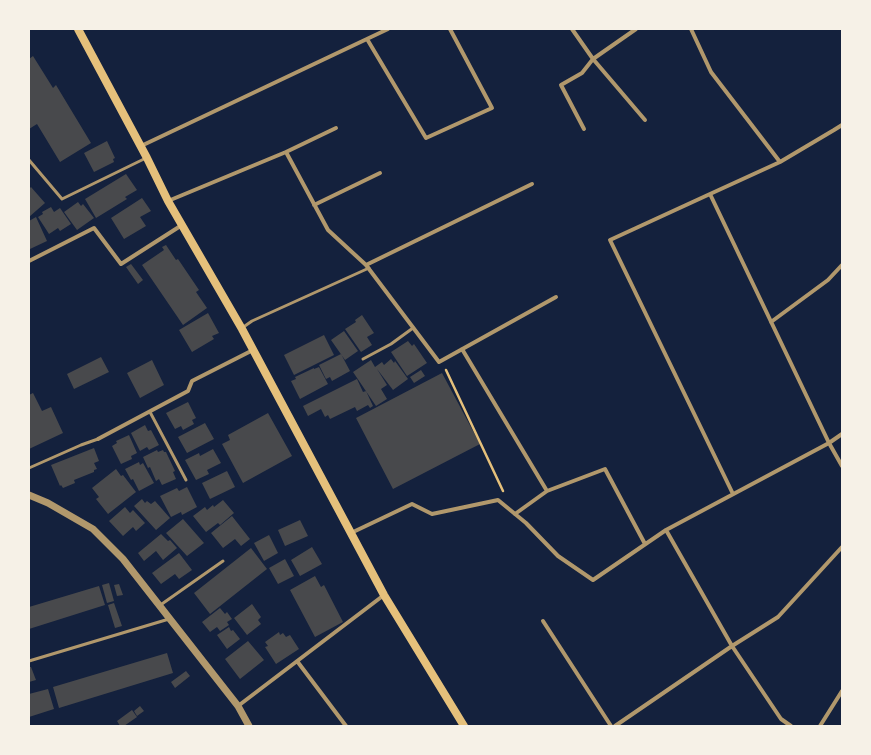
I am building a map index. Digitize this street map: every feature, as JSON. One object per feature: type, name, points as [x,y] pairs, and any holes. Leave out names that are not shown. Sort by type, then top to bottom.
[{"type":"main road","points":[[78,29],[147,158],[168,201],[242,328],[384,595],[464,726]]},
{"type":"street","points":[[140,146],[388,29]]},
{"type":"street","points":[[367,39],[426,138],[492,108],[450,29]]},
{"type":"street","points":[[572,29],[593,59],[645,120]]},
{"type":"street","points":[[584,129],[561,86],[582,73],[593,59],[636,29]]},
{"type":"street","points":[[691,29],[711,72],[780,162]]},
{"type":"street","points":[[733,494],[610,240],[780,162],[842,125]]},
{"type":"street","points":[[168,201],[286,152],[336,128]]},
{"type":"street","points":[[286,152],[328,230],[368,267],[439,362],[556,297]]},
{"type":"street","points":[[314,205],[380,173]]},
{"type":"street","points":[[368,267],[532,184]]},
{"type":"street","points":[[710,194],[828,443],[842,466]]},
{"type":"street","points":[[29,261],[94,228],[121,264],[182,225]]},
{"type":"street","points":[[771,322],[828,280],[842,265]]},
{"type":"street","points":[[462,349],[547,491]]},
{"type":"street","points":[[98,439],[188,392],[192,381],[254,350]]},
{"type":"street","points":[[352,533],[412,504],[432,514],[498,500],[526,523],[558,556],[593,580],[666,530],[842,434]]},
{"type":"street","points":[[515,514],[547,491],[606,469],[646,544]]},
{"type":"street","points":[[29,495],[48,503],[93,529],[123,559],[238,706],[249,726]]},
{"type":"street","points":[[666,530],[732,646],[781,719],[791,726]]},
{"type":"street","points":[[615,726],[732,646],[778,617],[842,547]]},
{"type":"street","points":[[238,706],[384,595]]},
{"type":"street","points":[[543,621],[611,726]]},
{"type":"street","points":[[297,661],[346,726]]},
{"type":"street","points":[[820,726],[842,692]]},
{"type":"lane","points":[[29,160],[62,199],[147,158]]},
{"type":"lane","points":[[242,328],[252,321],[368,267]]},
{"type":"lane","points":[[363,358],[391,344],[414,328]]},
{"type":"lane","points":[[150,412],[186,480]]},
{"type":"lane","points":[[29,468],[80,445],[98,439]]},
{"type":"lane","points":[[159,606],[223,560]]},
{"type":"lane","points":[[29,661],[170,619]]},
{"type":"path","points":[[441,361],[503,492],[503,504]]},
{"type":"building","points":[[33,56],[53,88],[56,85],[91,143],[60,162],[37,124],[29,129],[29,59]]},
{"type":"building","points":[[107,141],[115,158],[113,159],[114,162],[94,172],[84,153]]},
{"type":"building","points":[[126,174],[137,190],[125,197],[127,199],[96,218],[85,199]]},
{"type":"building","points":[[31,187],[45,203],[29,217],[29,189]]},
{"type":"building","points":[[142,198],[151,211],[140,217],[146,226],[124,239],[111,218]]},
{"type":"building","points":[[78,202],[81,206],[83,204],[94,218],[77,230],[64,212]]},
{"type":"building","points":[[51,207],[54,212],[60,208],[71,224],[60,231],[58,228],[49,234],[38,217],[43,214],[42,212]]},
{"type":"building","points":[[36,217],[47,241],[30,249],[29,221]]},
{"type":"building","points":[[166,245],[176,260],[178,259],[199,290],[196,292],[207,308],[183,325],[142,265],[164,250],[162,247]]},
{"type":"building","points":[[131,264],[143,280],[138,284],[126,267]]},
{"type":"building","points":[[208,313],[219,333],[212,336],[214,339],[192,352],[179,330]]},
{"type":"building","points":[[362,315],[374,333],[367,337],[372,345],[361,352],[345,329],[356,322],[355,320]]},
{"type":"building","points":[[344,331],[358,351],[345,360],[331,340]]},
{"type":"building","points":[[324,335],[334,355],[294,375],[284,355]]},
{"type":"building","points":[[408,341],[412,346],[414,344],[427,363],[407,376],[391,352]]},
{"type":"building","points":[[341,354],[350,371],[332,381],[330,377],[326,379],[319,365]]},
{"type":"building","points":[[101,357],[109,372],[74,389],[67,374]]},
{"type":"building","points":[[391,359],[394,363],[395,361],[408,379],[393,390],[377,369],[387,385],[381,389],[387,399],[376,406],[353,372],[371,360],[375,367],[382,362],[384,365]]},
{"type":"building","points":[[152,360],[164,385],[140,398],[127,373]]},
{"type":"building","points":[[319,367],[328,384],[300,399],[291,381],[296,379],[295,377]]},
{"type":"building","points":[[421,370],[425,376],[414,383],[410,377]]},
{"type":"building","points":[[442,373],[480,444],[393,489],[356,418]]},
{"type":"building","points":[[357,379],[363,392],[366,391],[373,406],[370,408],[368,405],[357,411],[355,407],[330,419],[328,415],[325,417],[321,409],[308,416],[303,406]]},
{"type":"building","points":[[33,393],[42,411],[51,407],[63,433],[29,449],[29,395]]},
{"type":"building","points":[[188,402],[196,418],[192,420],[194,424],[183,430],[181,426],[175,429],[166,413]]},
{"type":"building","points":[[268,413],[292,456],[243,483],[222,444],[230,440],[228,435]]},
{"type":"building","points":[[205,423],[214,439],[187,453],[178,437]]},
{"type":"building","points":[[145,425],[148,431],[151,430],[159,445],[149,450],[147,447],[140,451],[131,433]]},
{"type":"building","points":[[129,435],[137,453],[131,456],[132,459],[121,464],[112,446],[117,443],[116,441]]},
{"type":"building","points":[[94,448],[99,461],[94,463],[97,469],[94,470],[94,472],[74,480],[75,483],[63,488],[61,485],[60,486],[51,465]]},
{"type":"building","points":[[213,449],[221,463],[207,470],[209,474],[196,480],[185,460],[199,453],[200,456]]},
{"type":"building","points":[[157,450],[158,452],[163,450],[166,452],[175,471],[173,472],[176,479],[162,485],[159,479],[156,481],[150,467],[148,468],[143,457]]},
{"type":"building","points":[[139,462],[140,465],[143,463],[154,483],[139,491],[133,479],[131,480],[125,469]]},
{"type":"building","points":[[116,469],[121,476],[123,475],[136,492],[108,514],[96,499],[99,497],[92,488]]},
{"type":"building","points":[[227,471],[235,487],[210,499],[202,483]]},
{"type":"building","points":[[187,487],[197,507],[182,515],[181,512],[171,517],[160,496],[177,488],[179,491]]},
{"type":"building","points":[[142,499],[145,503],[147,501],[151,504],[155,501],[170,518],[156,530],[134,506]]},
{"type":"building","points":[[223,500],[234,513],[220,525],[218,523],[206,532],[193,516],[205,507],[207,510]]},
{"type":"building","points":[[125,507],[130,513],[133,510],[145,523],[136,531],[133,527],[123,536],[109,521]]},
{"type":"building","points":[[232,516],[250,539],[241,546],[235,539],[223,548],[211,533]]},
{"type":"building","points":[[183,519],[204,543],[187,556],[166,533]]},
{"type":"building","points":[[300,520],[308,536],[285,546],[278,530]]},
{"type":"building","points":[[161,534],[168,541],[170,540],[177,548],[163,560],[156,551],[144,561],[138,553]]},
{"type":"building","points":[[269,535],[278,553],[264,561],[254,543]]},
{"type":"building","points":[[312,547],[322,564],[300,576],[291,560]]},
{"type":"building","points":[[251,548],[267,569],[210,614],[194,593]]},
{"type":"building","points":[[179,553],[192,570],[179,579],[175,574],[161,584],[152,573]]},
{"type":"building","points":[[285,559],[294,576],[278,584],[269,568]]},
{"type":"building","points":[[315,576],[321,587],[324,585],[343,622],[315,637],[290,590]]},
{"type":"building","points":[[109,583],[114,601],[107,603],[102,585]]},
{"type":"building","points":[[119,584],[123,595],[117,596],[114,585]]},
{"type":"building","points":[[99,586],[105,605],[29,629],[29,607]]},
{"type":"building","points":[[114,603],[122,626],[115,628],[108,605]]},
{"type":"building","points":[[252,604],[261,617],[258,620],[261,624],[247,635],[234,618]]},
{"type":"building","points":[[220,608],[225,614],[227,612],[232,619],[227,622],[229,625],[220,631],[217,627],[210,632],[202,622]]},
{"type":"building","points":[[229,627],[231,631],[233,630],[240,639],[227,649],[217,635]]},
{"type":"building","points":[[279,632],[280,635],[283,633],[286,637],[290,635],[299,649],[276,664],[265,647],[268,646],[265,642]]},
{"type":"building","points":[[248,641],[264,660],[240,679],[225,659]]},
{"type":"building","points":[[167,653],[173,673],[59,708],[53,687]]},
{"type":"building","points":[[29,667],[31,667],[36,680],[29,682]]},
{"type":"building","points":[[186,671],[190,676],[175,688],[171,682]]},
{"type":"building","points":[[48,689],[54,709],[29,717],[29,694]]},
{"type":"building","points":[[140,706],[144,711],[137,716],[134,711]]},
{"type":"building","points":[[132,710],[137,717],[124,726],[120,726],[117,721]]}]
